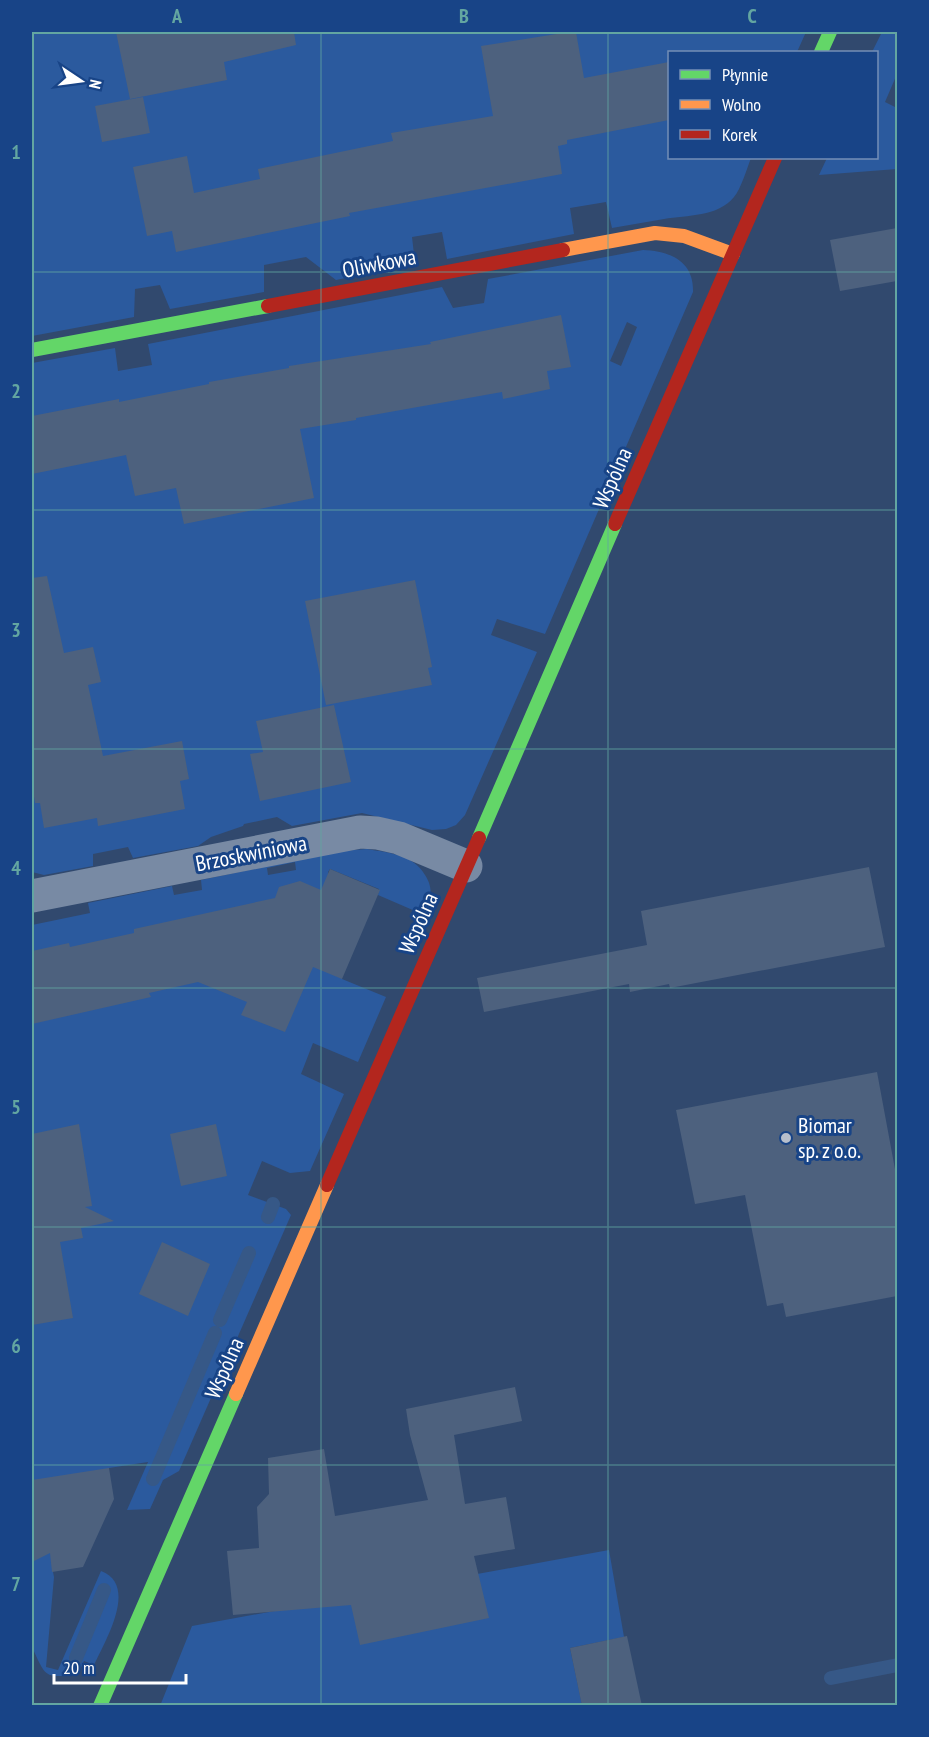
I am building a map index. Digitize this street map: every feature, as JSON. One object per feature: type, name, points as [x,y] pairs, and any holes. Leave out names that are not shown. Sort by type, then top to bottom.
[{"type":"street","points":[[821,51],[830,32]]},
{"type":"street","name":"Wspólna","points":[[100,1706],[775,159]]},
{"type":"street","name":"Oliwkowa","points":[[32,350],[655,233],[684,236],[732,254]]},
{"type":"street","name":"Brzoskwiniowa","points":[[32,896],[360,832],[399,838],[466,866]]},
{"type":"shaded area","points":[[32,32],[806,32],[797,51],[668,51],[668,159],[751,159],[737,193],[727,204],[711,212],[612,228],[606,202],[570,208],[574,234],[447,259],[442,232],[412,237],[415,263],[336,280],[306,257],[264,265],[264,292],[170,309],[160,285],[135,289],[134,317],[32,336]]},
{"type":"shaded area","points":[[882,32],[897,32],[897,74],[885,102],[897,108],[897,169],[819,175],[827,159],[878,159],[878,51],[872,51]]},
{"type":"shaded area","points":[[643,250],[671,256],[685,265],[692,281],[693,292],[545,634],[497,619],[491,635],[537,652],[465,815],[456,825],[446,829],[432,830],[362,813],[292,826],[277,817],[244,824],[211,837],[198,846],[133,858],[128,847],[93,854],[93,866],[44,875],[32,872],[32,363],[115,348],[118,371],[152,365],[148,344],[442,287],[453,308],[484,303],[488,279]],"holes":[[[627,322],[637,327],[621,366],[610,361]]]},
{"type":"shaded area","points":[[367,849],[392,853],[407,859],[420,868],[426,877],[429,882],[430,897],[422,914],[378,895],[379,889],[330,869],[328,872],[342,979],[386,997],[358,1062],[313,1043],[301,1074],[344,1094],[310,1171],[290,1173],[262,1161],[248,1195],[286,1209],[291,1215],[179,1471],[163,1480],[150,1509],[127,1510],[148,1462],[109,1468],[65,1535],[53,1572],[46,1667],[58,1670],[101,1571],[112,1578],[117,1588],[118,1601],[111,1628],[94,1665],[84,1661],[78,1674],[52,1676],[40,1665],[32,1647],[32,925],[90,913],[88,903],[172,886],[174,895],[202,890],[201,880],[341,851]],"holes":[[[295,862],[296,870],[268,875],[267,868]]]},
{"type":"shaded area","points":[[609,1550],[624,1637],[570,1648],[582,1705],[160,1706],[192,1626]]},
{"type":"building","points":[[116,32],[294,32],[296,45],[224,62],[227,80],[130,99]]},
{"type":"building","points":[[576,32],[584,78],[668,62],[668,120],[567,140],[567,144],[558,146],[562,174],[349,213],[350,216],[176,252],[172,231],[147,236],[133,167],[187,156],[194,193],[260,179],[258,169],[393,141],[391,133],[493,116],[481,46]]},
{"type":"building","points":[[143,97],[150,133],[102,142],[95,106]]},
{"type":"building","points":[[897,228],[897,281],[840,291],[830,240]]},
{"type":"building","points":[[561,315],[571,367],[547,371],[550,389],[503,399],[502,392],[300,429],[314,498],[184,524],[176,488],[135,496],[126,455],[32,474],[32,416],[119,399],[119,402],[209,384],[209,382],[289,368],[289,366],[431,344],[430,342]]},
{"type":"building","points":[[47,576],[64,653],[93,647],[101,682],[88,685],[103,756],[182,741],[189,779],[180,781],[185,809],[98,826],[97,818],[44,828],[40,803],[35,803],[32,784],[32,578]]},
{"type":"building","points":[[415,580],[432,667],[428,668],[432,685],[326,705],[305,601]]},
{"type":"building","points":[[334,705],[351,782],[260,801],[250,754],[263,752],[256,721]]},
{"type":"building","points":[[869,867],[885,947],[670,988],[669,984],[630,992],[629,984],[484,1012],[477,978],[647,945],[641,911]]},
{"type":"building","points":[[330,869],[380,890],[342,979],[313,967],[285,1032],[241,1015],[247,1002],[198,982],[149,993],[151,997],[32,1024],[32,951],[69,943],[70,947],[134,933],[134,929],[275,898],[279,887],[300,881],[321,890]]},
{"type":"building","points":[[877,1072],[897,1180],[897,1296],[786,1317],[783,1303],[767,1306],[745,1195],[695,1204],[676,1110]]},
{"type":"building","points":[[79,1124],[92,1206],[85,1207],[114,1221],[81,1228],[83,1238],[60,1242],[73,1318],[32,1325],[32,1134]]},
{"type":"building","points":[[216,1124],[227,1176],[181,1186],[170,1134]]},
{"type":"building","points":[[162,1242],[210,1264],[188,1316],[139,1294]]},
{"type":"building","points":[[515,1387],[522,1421],[454,1435],[465,1504],[506,1497],[515,1549],[474,1556],[489,1618],[360,1645],[351,1605],[233,1615],[227,1551],[259,1548],[257,1507],[269,1494],[268,1458],[324,1449],[335,1516],[428,1500],[410,1435],[406,1409]]},
{"type":"building","points":[[109,1468],[114,1499],[83,1567],[52,1572],[50,1553],[32,1562],[32,1480]]},
{"type":"building","points":[[627,1636],[642,1706],[582,1706],[570,1648]]},
{"type":"waterway","points":[[268,1217],[273,1204]]},
{"type":"waterway","points":[[220,1320],[249,1253]]},
{"type":"waterway","points":[[153,1479],[215,1333]]},
{"type":"waterway","points":[[76,1658],[104,1590]]},
{"type":"waterway","points":[[831,1678],[898,1665]]},
{"type":"traffic: fast","points":[[821,51],[830,32]]},
{"type":"traffic: fast","points":[[32,350],[268,306]]},
{"type":"traffic: fast","points":[[479,838],[615,524]]},
{"type":"traffic: fast","points":[[100,1706],[236,1394]]},
{"type":"traffic: slow","points":[[563,250],[655,233],[684,236],[733,254]]},
{"type":"traffic: slow","points":[[236,1394],[327,1185]]},
{"type":"traffic: jam","points":[[615,524],[775,159]]},
{"type":"traffic: jam","points":[[268,306],[563,250]]},
{"type":"traffic: jam","points":[[327,1185],[479,838]]},
{"type":"place","name":"Biomar sp. z o.o.","points":[[786,1138]]}]
